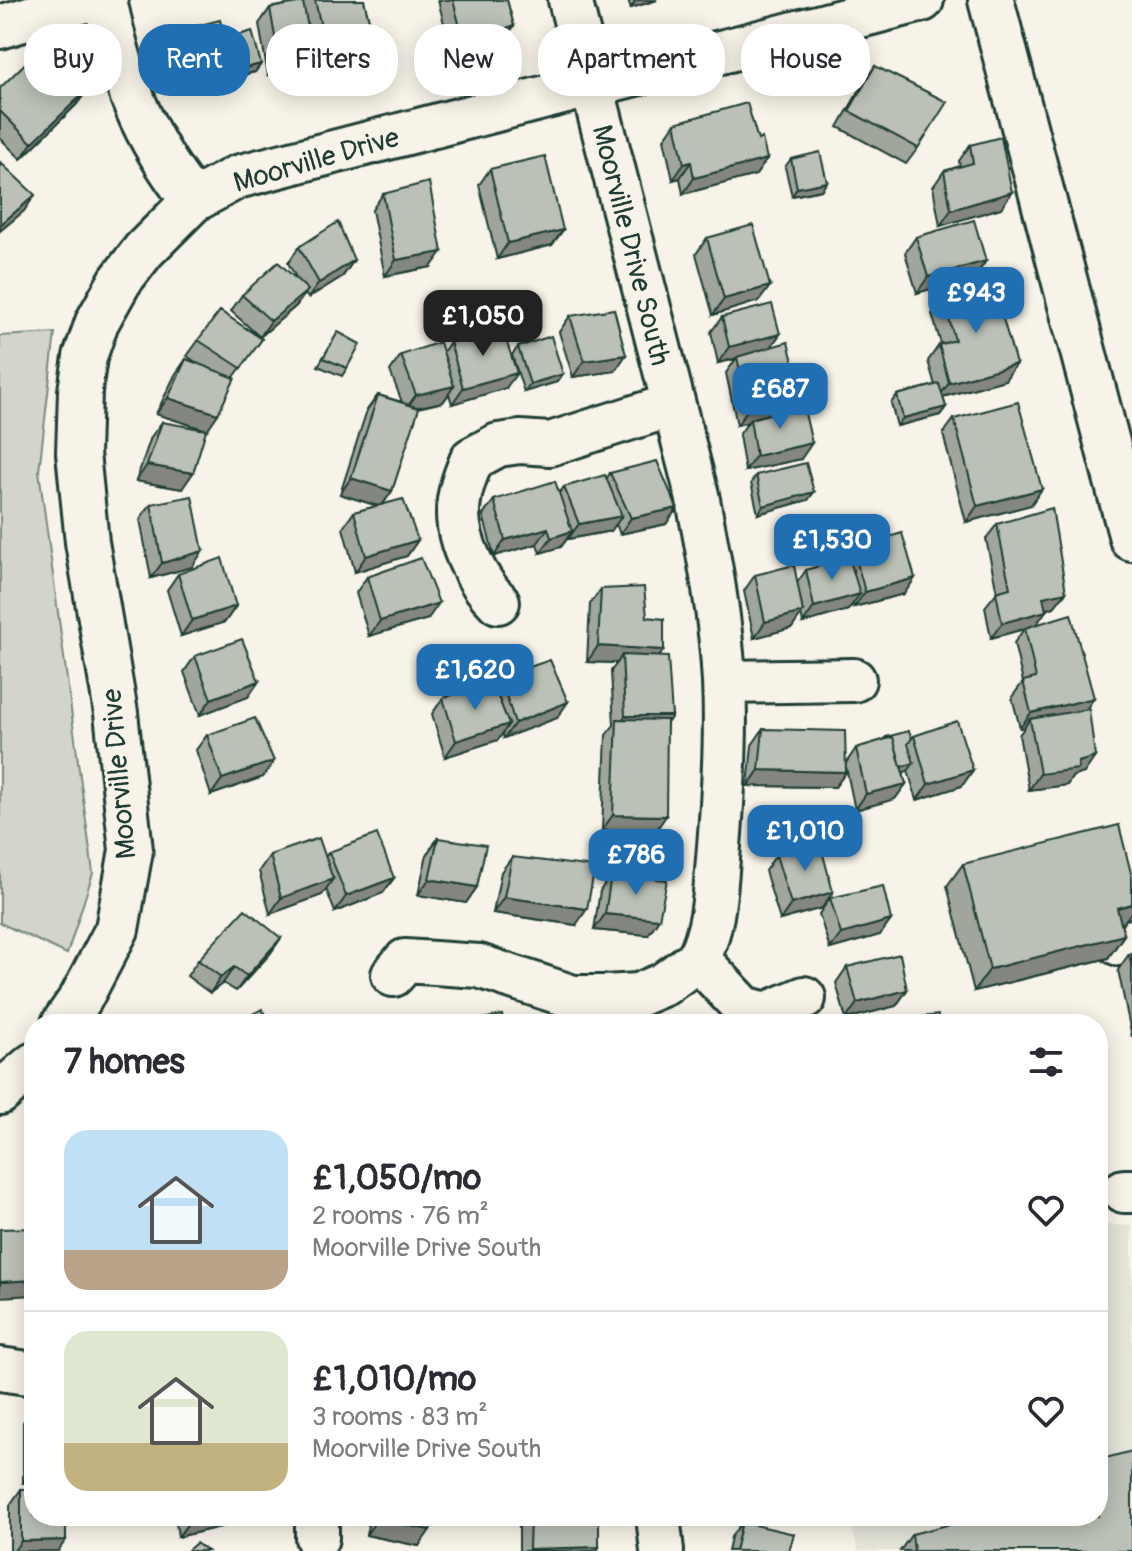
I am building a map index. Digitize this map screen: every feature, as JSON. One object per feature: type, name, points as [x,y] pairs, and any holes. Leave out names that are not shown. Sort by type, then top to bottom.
[{"type":"main road","points":[[991,0],[1132,538]]},
{"type":"street","points":[[0,27],[88,0]]},
{"type":"street","points":[[105,0],[122,72],[143,126],[172,174],[193,201]]},
{"type":"street","name":"Moorville Drive South","points":[[570,0],[576,24]]},
{"type":"street","name":"Moorville Drive","points":[[725,51],[922,0]]},
{"type":"street","name":"Moorville Drive","points":[[70,1014],[117,929],[131,850],[116,713],[87,542],[78,453],[80,391],[85,357],[97,322],[120,281],[144,250],[193,201],[237,177],[550,96]]},
{"type":"street","name":"Moorville Drive South","points":[[595,96],[697,495],[707,546],[724,682],[720,837],[707,942],[698,959]]},
{"type":"street","name":"Moorville Drive South","points":[[498,602],[486,591],[478,577],[464,543],[458,514],[462,485],[472,459],[498,445],[520,442],[550,444],[672,405]]},
{"type":"street","points":[[724,682],[854,680]]},
{"type":"street","points":[[393,975],[405,961],[479,966],[573,997],[605,997],[638,995],[664,984],[698,959],[744,1008],[766,1014],[804,998]]},
{"type":"street","points":[[0,1093],[24,1073]]},
{"type":"street","points":[[0,1369],[24,1373]]},
{"type":"street","points":[[659,1526],[662,1551]]},
{"type":"shaded area","points":[[55,333],[39,471],[93,873],[67,954],[0,923],[0,336]]},
{"type":"shaded area","points":[[1108,1225],[1132,1226],[1132,1551],[858,1551],[852,1526],[1108,1526]]},
{"type":"building","points":[[315,0],[364,0],[370,24],[320,24]]},
{"type":"building","points":[[453,0],[507,0],[513,24],[459,24]]},
{"type":"building","points":[[303,2],[307,24],[273,24],[270,8]]},
{"type":"building","points":[[250,32],[261,64],[250,67]]},
{"type":"building","points":[[24,65],[24,96],[81,96],[32,143],[0,111],[0,88]]},
{"type":"building","points":[[875,66],[947,102],[918,148],[849,111],[858,96],[870,96],[870,75]]},
{"type":"building","points":[[747,103],[767,159],[694,178],[691,162],[684,164],[675,123]]},
{"type":"building","points":[[1001,137],[1012,192],[951,210],[944,171],[973,163],[970,145]]},
{"type":"building","points":[[820,152],[827,182],[797,188],[791,159]]},
{"type":"building","points":[[545,156],[563,230],[508,243],[490,169]]},
{"type":"building","points":[[0,162],[35,195],[0,225]]},
{"type":"building","points":[[429,182],[442,252],[396,260],[383,194]]},
{"type":"building","points":[[974,220],[986,261],[928,277],[916,237]]},
{"type":"building","points":[[338,222],[354,260],[319,283],[299,247]]},
{"type":"building","points":[[753,225],[770,286],[724,299],[707,238]]},
{"type":"building","points":[[278,262],[308,290],[271,321],[242,295]]},
{"type":"building","points":[[993,284],[1016,364],[949,383],[939,345],[955,340],[943,298]]},
{"type":"building","points":[[772,304],[780,334],[729,347],[722,317]]},
{"type":"building","points":[[614,309],[626,355],[584,361],[570,316]]},
{"type":"building","points":[[220,311],[262,339],[241,368],[198,340]]},
{"type":"building","points":[[502,328],[517,373],[463,388],[450,342]]},
{"type":"building","points":[[338,332],[360,344],[347,368],[323,358]]},
{"type":"building","points":[[551,336],[563,374],[530,384],[518,347]]},
{"type":"building","points":[[440,342],[454,386],[416,395],[401,355]]},
{"type":"building","points":[[788,342],[801,394],[748,409],[737,357]]},
{"type":"building","points":[[186,359],[235,378],[218,414],[168,398]]},
{"type":"building","points":[[939,384],[946,407],[903,418],[897,395]]},
{"type":"building","points":[[378,395],[419,408],[392,491],[351,478]]},
{"type":"building","points":[[1018,402],[1042,489],[977,506],[954,419]]},
{"type":"building","points":[[803,405],[812,443],[756,456],[750,419]]},
{"type":"building","points":[[162,422],[206,430],[193,473],[147,465]]},
{"type":"building","points":[[657,461],[677,508],[631,518],[610,473]]},
{"type":"building","points":[[806,463],[814,492],[763,506],[756,475]]},
{"type":"building","points":[[605,475],[622,516],[579,524],[564,487]]},
{"type":"building","points":[[555,481],[572,531],[551,538],[548,528],[505,540],[494,500]]},
{"type":"building","points":[[192,496],[203,551],[162,563],[151,504]]},
{"type":"building","points":[[403,499],[418,540],[366,556],[354,512]]},
{"type":"building","points":[[1052,508],[1066,592],[1043,597],[1046,611],[1002,623],[996,592],[1010,588],[997,524]]},
{"type":"building","points":[[902,533],[915,578],[865,592],[853,548]]},
{"type":"building","points":[[849,557],[860,594],[814,607],[806,570]]},
{"type":"building","points":[[222,558],[236,606],[192,620],[178,574]]},
{"type":"building","points":[[421,558],[439,603],[380,621],[367,577]]},
{"type":"building","points":[[794,565],[803,612],[765,622],[755,575]]},
{"type":"building","points":[[644,587],[647,617],[664,619],[664,650],[598,646],[601,589]]},
{"type":"building","points":[[1071,614],[1094,698],[1031,713],[1023,681],[1036,678],[1025,628]]},
{"type":"building","points":[[242,639],[259,681],[211,699],[195,656]]},
{"type":"building","points":[[622,655],[668,657],[672,716],[625,716]]},
{"type":"building","points":[[550,660],[568,702],[515,723],[500,677]]},
{"type":"building","points":[[492,682],[509,724],[456,741],[443,698]]},
{"type":"building","points":[[1089,709],[1095,757],[1078,762],[1078,769],[1040,774],[1030,719]]},
{"type":"building","points":[[255,718],[274,761],[222,779],[207,735]]},
{"type":"building","points":[[617,719],[667,720],[666,816],[613,815]]},
{"type":"building","points":[[957,721],[973,770],[928,784],[914,736]]},
{"type":"building","points":[[763,729],[845,731],[846,772],[759,770]]},
{"type":"building","points":[[909,731],[912,738],[908,744],[914,763],[901,767],[893,737],[886,737]]},
{"type":"building","points":[[893,737],[906,784],[866,794],[856,748]]},
{"type":"building","points":[[1119,825],[1132,877],[1132,904],[1117,908],[1124,935],[990,969],[963,864]]},
{"type":"building","points":[[377,834],[394,878],[346,896],[329,852]]},
{"type":"building","points":[[319,838],[333,879],[281,898],[270,855]]},
{"type":"building","points":[[438,838],[486,845],[477,887],[429,879]]},
{"type":"building","points":[[820,843],[833,892],[791,904],[776,855]]},
{"type":"building","points":[[512,857],[595,867],[587,909],[504,897]]},
{"type":"building","points":[[611,875],[667,880],[659,919],[605,914]]},
{"type":"building","points":[[883,886],[891,920],[841,934],[830,898]]},
{"type":"building","points":[[245,909],[281,938],[247,976],[234,967],[221,977],[198,960]]},
{"type":"building","points":[[900,954],[907,990],[857,1003],[847,967]]},
{"type":"building","points":[[24,1228],[24,1281],[0,1282],[0,1229]]},
{"type":"building","points":[[1132,1451],[1132,1551],[914,1551],[912,1534],[943,1526],[1108,1526],[1108,1457]]},
{"type":"building","points":[[21,1489],[24,1489],[24,1526],[66,1526],[66,1540],[21,1541]]},
{"type":"building","points":[[411,1526],[431,1526],[430,1530]]},
{"type":"building","points":[[530,1526],[599,1526],[599,1547],[529,1549]]},
{"type":"building","points":[[741,1526],[759,1526],[794,1534],[789,1551],[735,1551]]},
{"type":"building","points":[[196,1543],[207,1551],[187,1551]]}]
